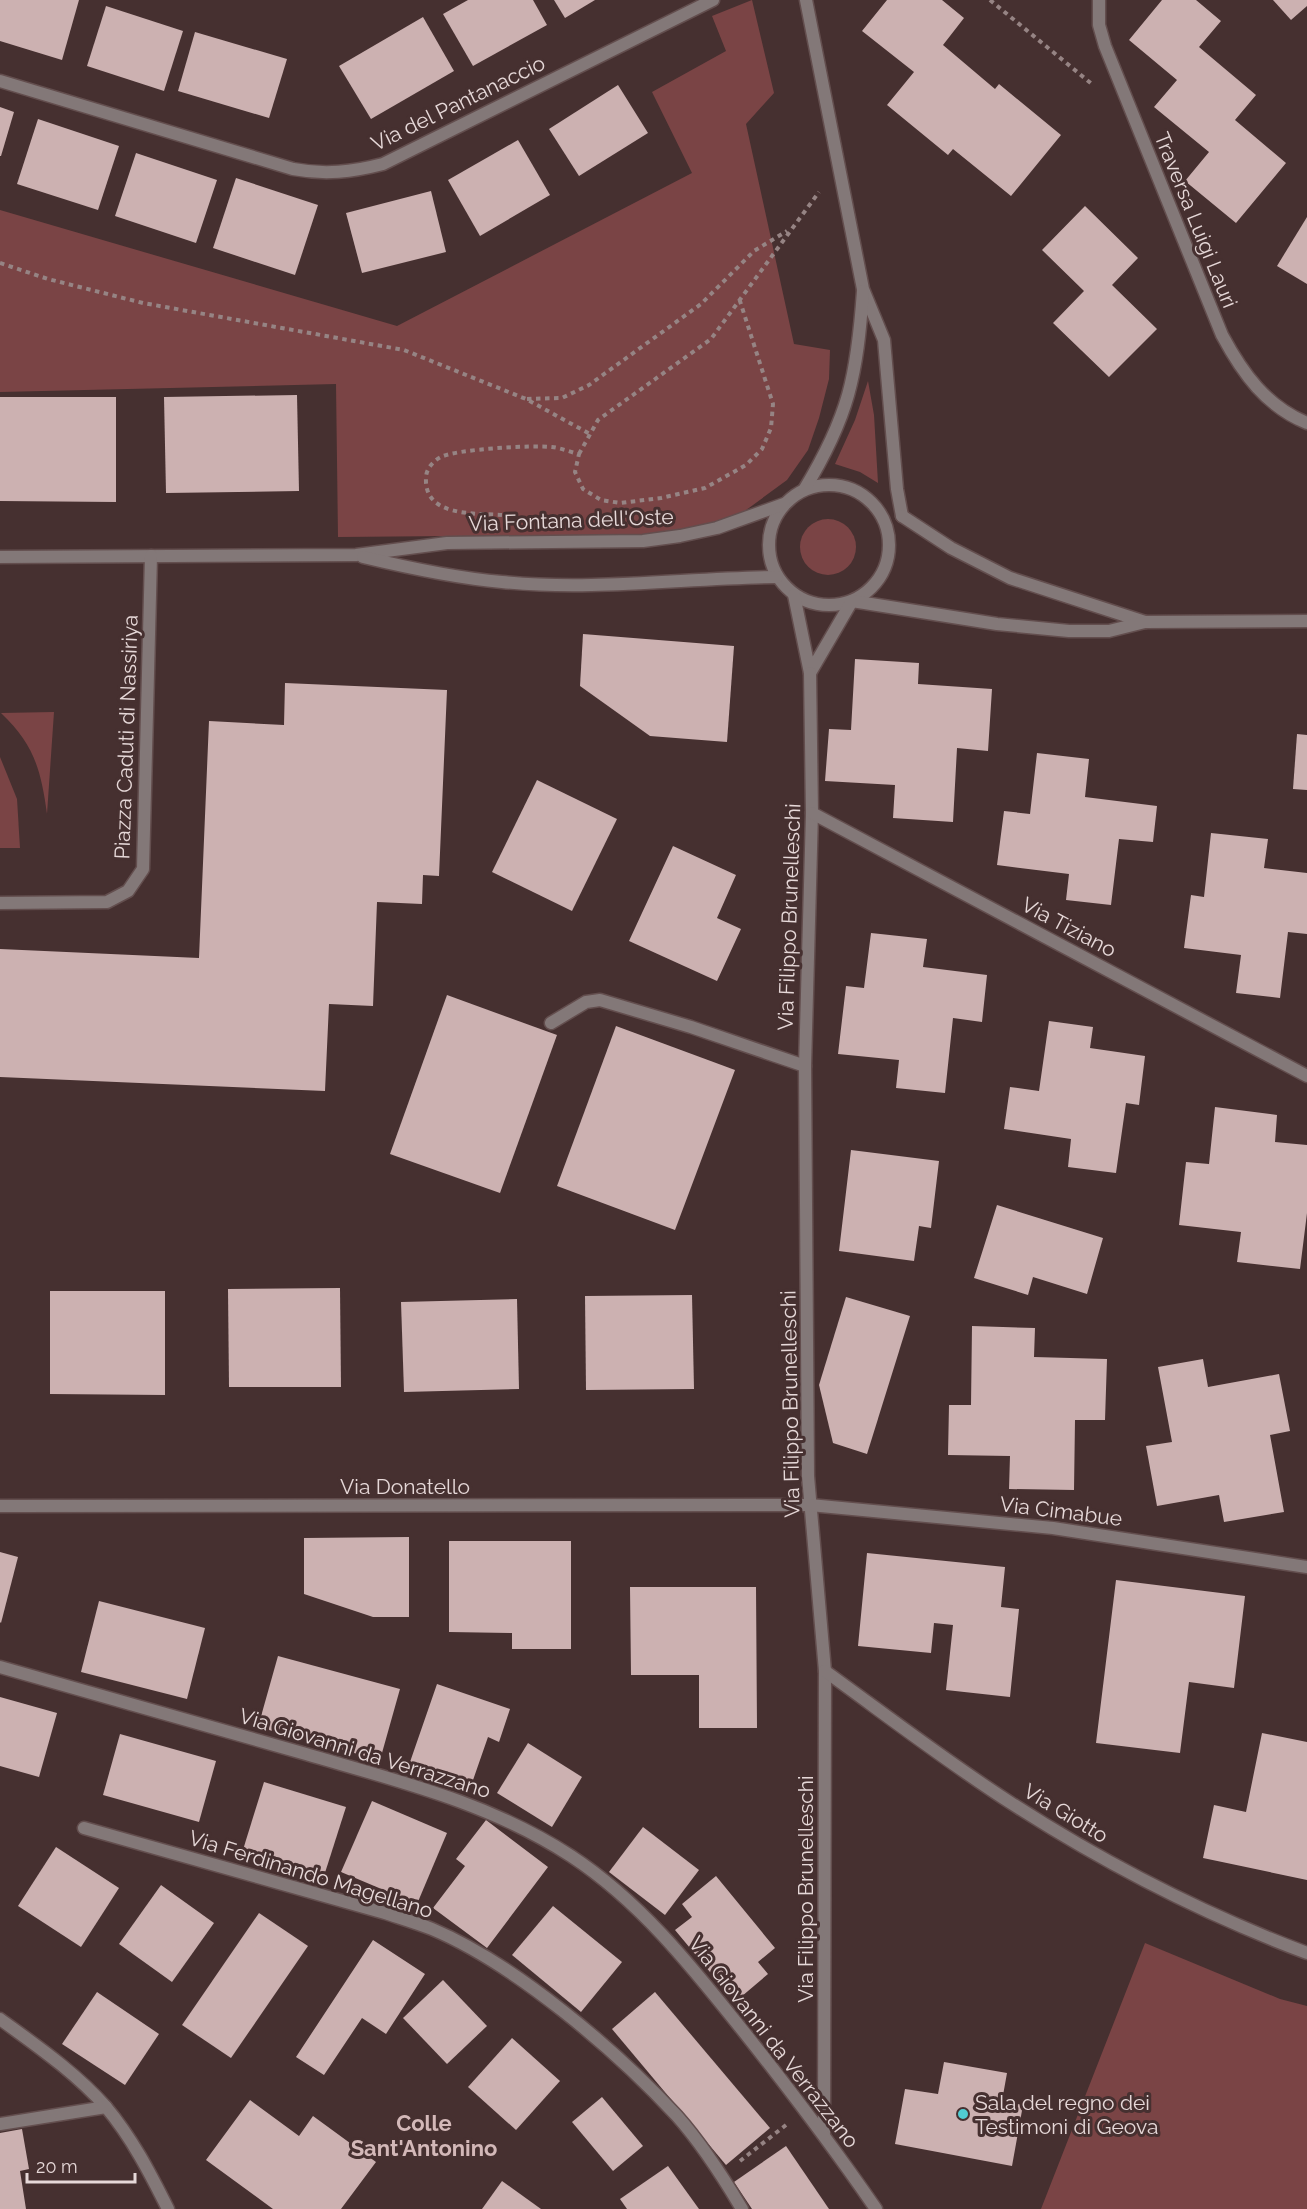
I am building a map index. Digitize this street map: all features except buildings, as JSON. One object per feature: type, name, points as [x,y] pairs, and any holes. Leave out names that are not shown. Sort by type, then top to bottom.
[{"type":"street","name":"Via del Pantanaccio","points":[[0,81],[293,169],[319,174],[341,173],[383,164],[713,0]]},
{"type":"street","points":[[806,0],[863,290],[884,340],[896,480],[902,516],[951,548],[1010,578],[1145,622]]},
{"type":"street","name":"Traversa Luigi Lauri","points":[[1099,0],[1099,25],[1105,46],[1222,335],[1240,366],[1266,399],[1307,423]]},
{"type":"street","points":[[804,490],[835,436],[851,392],[857,366],[863,290]]},
{"type":"street","points":[[810,673],[852,602],[868,592],[881,578],[888,560],[890,541],[885,522],[875,506],[860,493],[842,486],[822,485],[804,490],[784,504],[774,520],[769,540],[770,559],[777,577],[794,595],[812,604],[832,606],[852,602],[1048,630],[1109,631],[1145,622],[1307,621]]},
{"type":"street","name":"Via Fontana dell'Oste","points":[[0,557],[356,555],[447,543],[627,541],[680,536],[738,521],[784,504]]},
{"type":"street","points":[[885,522],[902,516]]},
{"type":"street","name":"Via Fontana dell'Oste","points":[[356,555],[457,577],[503,583],[637,584],[777,577]]},
{"type":"street","name":"Piazza Caduti di Nassiriya","points":[[0,903],[107,902],[128,891],[142,868],[151,556]]},
{"type":"street","name":"Via Filippo Brunelleschi","points":[[794,595],[810,673],[812,813],[805,1066],[810,1505],[825,1671],[824,2133]]},
{"type":"street","name":"Via Tiziano","points":[[812,813],[1307,1076]]},
{"type":"street","points":[[551,1023],[586,1002],[600,1000],[691,1027],[805,1066]]},
{"type":"street","name":"Via Donatello","points":[[0,1506],[810,1505]]},
{"type":"street","name":"Via Cimabue","points":[[810,1505],[1053,1528],[1307,1566]]},
{"type":"street","name":"Via Giovanni da Verrazzano","points":[[0,1667],[423,1788],[512,1821],[572,1857],[603,1880],[650,1922],[691,1966],[824,2133],[876,2209]]},
{"type":"street","name":"Via Giotto","points":[[825,1671],[979,1782],[1084,1848],[1208,1912],[1307,1953]]},
{"type":"street","name":"Via Ferdinando Magellano","points":[[84,1828],[385,1912],[433,1930],[478,1954],[570,2018],[635,2074],[678,2117],[722,2176],[742,2209]]},
{"type":"street","points":[[0,2019],[71,2073],[106,2108],[136,2149],[168,2209]]},
{"type":"street","points":[[0,2124],[106,2108]]},
{"type":"path","points":[[990,0],[1098,90]]},
{"type":"path","points":[[739,298],[773,404],[771,428],[762,449],[746,465],[705,488],[661,498],[620,503],[601,500],[584,489],[575,472],[579,454],[598,420],[711,339],[739,298],[790,229],[839,166]]},
{"type":"path","points":[[525,399],[561,398],[589,385],[701,304],[754,251],[790,229]]},
{"type":"path","points":[[0,263],[48,279],[143,303],[404,351],[525,399],[590,434]]},
{"type":"path","points":[[527,541],[524,522],[514,516],[456,512],[434,503],[426,492],[426,474],[432,464],[455,452],[551,447],[579,454]]},
{"type":"path","points":[[722,2176],[806,2110]]},
{"type":"shaded area","points":[[752,0],[774,93],[746,124],[794,344],[830,350],[829,379],[808,450],[787,480],[738,516],[684,534],[338,537],[336,384],[0,392],[0,210],[397,326],[692,173],[652,92],[726,51],[712,16]]},
{"type":"shaded area","points":[[868,381],[874,415],[878,483],[860,472],[835,464],[855,420]]},
{"type":"shaded area","points":[[822,519],[834,519],[844,523],[852,531],[856,547],[852,563],[844,571],[834,575],[822,575],[812,571],[804,563],[800,553],[800,541],[804,531],[812,523]]},
{"type":"shaded area","points":[[54,712],[47,814],[39,771],[34,759],[21,736],[1,713]]},
{"type":"shaded area","points":[[0,757],[17,799],[20,848],[0,848]]},
{"type":"shaded area","points":[[1145,1943],[1280,1999],[1307,2006],[1307,2209],[1041,2209]]},
{"type":"place","name":"Sala del regno dei Testimoni di Geova","points":[[963,2114]]},
{"type":"district","name":"Colle Sant'Antonino","points":[[424,2136]]}]
